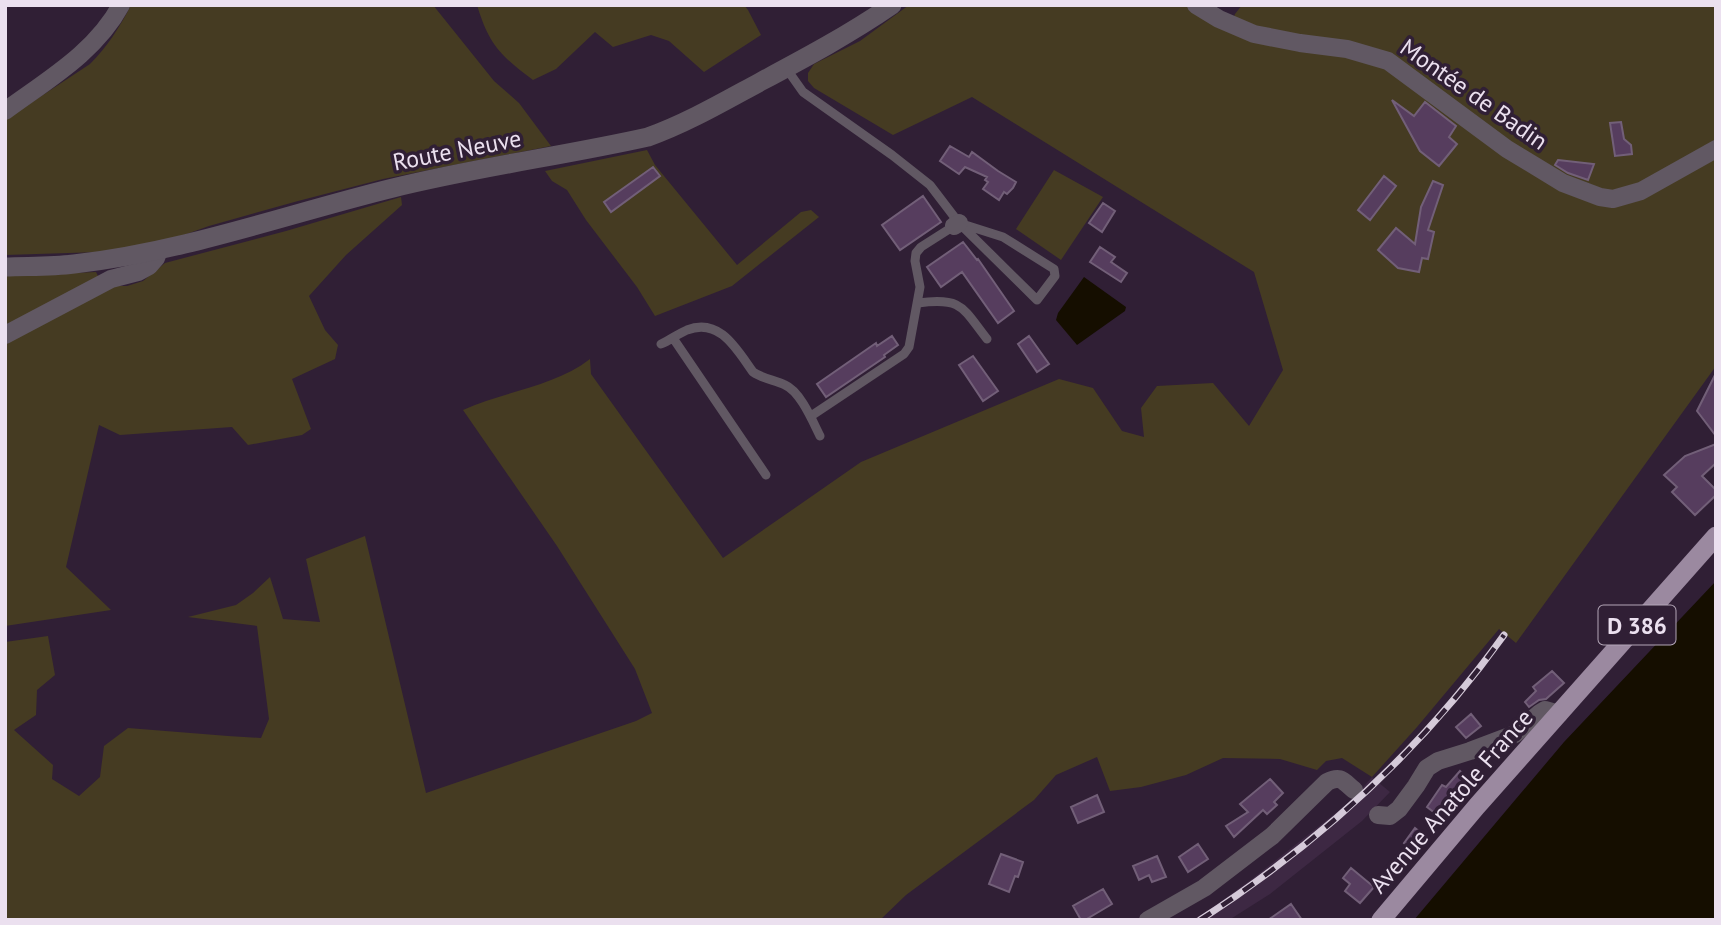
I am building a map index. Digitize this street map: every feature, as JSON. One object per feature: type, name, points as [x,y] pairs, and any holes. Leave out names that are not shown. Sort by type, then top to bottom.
[{"type":"main road","name":"D 386","points":[[1559,714],[1716,536]]},
{"type":"main road","name":"Avenue Anatole France","points":[[1381,920],[1559,714]]},
{"type":"street","points":[[5,111],[81,56],[115,17],[121,5]]},
{"type":"street","name":"Route Neuve","points":[[5,267],[73,264],[159,250],[405,185],[648,137],[682,124],[786,68],[871,20],[892,5]]},
{"type":"street","name":"Montée de Badin","points":[[1196,5],[1219,19],[1254,34],[1369,54],[1388,61],[1507,149],[1563,183],[1600,197],[1613,199],[1641,191],[1716,149]]},
{"type":"street","points":[[5,335],[111,279],[138,272],[149,266],[159,250]]},
{"type":"street","points":[[1378,815],[1390,816],[1399,809],[1427,768],[1438,761],[1515,734],[1545,710],[1559,714]]},
{"type":"street","points":[[1148,920],[1203,888],[1272,836],[1327,782],[1335,778],[1341,779],[1353,790]]},
{"type":"lane","points":[[786,68],[803,92],[930,185],[957,225],[1037,300],[1055,275],[1054,269],[1003,237],[957,225],[921,247],[916,253],[920,287],[909,346],[904,354],[811,416]]},
{"type":"lane","points":[[918,303],[939,300],[961,306],[987,339]]},
{"type":"lane","points":[[662,344],[689,329],[719,331],[726,336],[753,372],[792,388],[811,416],[820,436]]},
{"type":"lane","points":[[673,338],[766,475]]},
{"type":"shaded area","points":[[131,5],[433,5],[494,81],[519,103],[551,146],[383,179],[209,226],[164,242],[100,252],[5,255],[5,120],[90,64],[113,36]]},
{"type":"shaded area","points":[[477,5],[744,5],[761,35],[704,72],[669,41],[651,35],[613,47],[595,32],[556,69],[533,80],[512,64],[492,40]]},
{"type":"shaded area","points":[[909,5],[1185,5],[1229,29],[1242,5],[1716,5],[1716,366],[1516,643],[1499,629],[1372,777],[1342,758],[1326,761],[1317,770],[1280,759],[1223,758],[1186,775],[1141,787],[1110,791],[1097,757],[1056,775],[1034,800],[906,895],[880,920],[5,920],[5,642],[48,636],[55,675],[37,690],[36,715],[14,730],[53,765],[52,779],[79,796],[100,777],[104,746],[128,728],[261,738],[269,719],[257,626],[188,617],[236,605],[270,577],[283,619],[320,622],[306,559],[365,536],[426,793],[636,721],[652,713],[635,669],[557,546],[463,410],[561,376],[590,359],[591,374],[723,558],[861,462],[1059,379],[1093,388],[1122,431],[1144,437],[1141,408],[1157,386],[1213,383],[1249,426],[1283,370],[1254,272],[972,97],[893,135],[814,88],[808,81],[808,73],[814,64],[860,41]]},
{"type":"shaded area","points":[[647,150],[655,165],[737,265],[801,212],[811,210],[819,217],[732,286],[655,316],[567,190],[552,181],[545,171]]},
{"type":"shaded area","points":[[1054,170],[1103,197],[1061,260],[1016,229]]},
{"type":"shaded area","points":[[401,197],[402,205],[346,255],[309,296],[325,330],[338,345],[335,359],[292,379],[311,429],[302,435],[248,445],[232,427],[120,435],[99,425],[66,567],[111,610],[5,626],[5,343],[115,286],[127,286],[143,281],[165,263]]},
{"type":"shaded area","points":[[96,272],[99,278],[5,327],[5,276]]},
{"type":"shaded area","points":[[1084,277],[1126,307],[1125,311],[1077,345],[1056,320],[1058,313]]},
{"type":"shaded area","points":[[1716,581],[1716,920],[1414,920],[1564,742]]},
{"type":"shaded area","points":[[1372,777],[1390,792],[1362,821],[1270,894],[1229,920],[1192,920],[1252,879],[1351,801]]},
{"type":"building","points":[[1392,100],[1414,116],[1425,102],[1456,126],[1449,137],[1457,144],[1439,166],[1420,151]]},
{"type":"building","points":[[1621,122],[1624,139],[1631,145],[1632,154],[1615,156],[1610,123]]},
{"type":"building","points":[[950,146],[969,157],[972,152],[1016,182],[1013,188],[1007,194],[1004,192],[999,200],[983,189],[988,182],[985,180],[987,177],[965,167],[959,174],[940,161]]},
{"type":"building","points":[[1558,160],[1594,164],[1588,180],[1555,165]]},
{"type":"building","points":[[653,167],[660,176],[611,212],[604,202]]},
{"type":"building","points":[[1384,176],[1396,186],[1370,220],[1358,210]]},
{"type":"building","points":[[1433,181],[1443,185],[1428,230],[1434,232],[1428,259],[1422,258],[1419,272],[1398,268],[1378,250],[1396,228],[1415,244],[1421,207]]},
{"type":"building","points":[[923,196],[941,222],[900,250],[882,225]]},
{"type":"building","points":[[1103,203],[1115,211],[1102,232],[1089,223]]},
{"type":"building","points":[[963,242],[1014,311],[998,323],[962,272],[941,287],[927,267]]},
{"type":"building","points":[[1100,247],[1115,257],[1111,262],[1127,273],[1121,282],[1090,262]]},
{"type":"building","points":[[892,336],[898,345],[884,355],[885,357],[826,397],[817,384],[876,343],[877,346]]},
{"type":"building","points":[[1029,336],[1049,364],[1037,372],[1018,344]]},
{"type":"building","points":[[973,356],[998,391],[983,401],[959,365]]},
{"type":"building","points":[[1716,373],[1716,436],[1697,411]]},
{"type":"building","points":[[1716,444],[1716,463],[1702,476],[1716,490],[1716,495],[1695,515],[1672,492],[1677,487],[1664,475],[1685,456]]},
{"type":"building","points":[[1552,671],[1564,683],[1546,699],[1529,707],[1525,702],[1536,691],[1533,687]]},
{"type":"building","points":[[1471,714],[1481,726],[1466,738],[1456,727]]},
{"type":"building","points":[[1460,771],[1476,785],[1444,820],[1427,807],[1442,785],[1446,787]]},
{"type":"building","points":[[1270,779],[1283,793],[1274,802],[1277,805],[1267,814],[1263,810],[1234,837],[1226,826],[1248,812],[1240,804]]},
{"type":"building","points":[[1097,795],[1104,812],[1078,823],[1071,807]]},
{"type":"building","points":[[1415,828],[1429,839],[1416,854],[1404,843]]},
{"type":"building","points":[[1198,844],[1208,859],[1188,872],[1179,857]]},
{"type":"building","points":[[1001,854],[1023,862],[1009,892],[989,884]]},
{"type":"building","points":[[1157,856],[1166,877],[1152,882],[1149,875],[1139,880],[1133,866]]},
{"type":"building","points":[[1351,868],[1374,887],[1360,903],[1345,891],[1350,884],[1343,878]]},
{"type":"building","points":[[1103,889],[1112,904],[1081,920],[1073,906]]},
{"type":"building","points":[[1291,904],[1302,920],[1268,920]]},
{"type":"railway","points":[[1200,920],[1286,859],[1366,792],[1438,718],[1504,635]]}]
